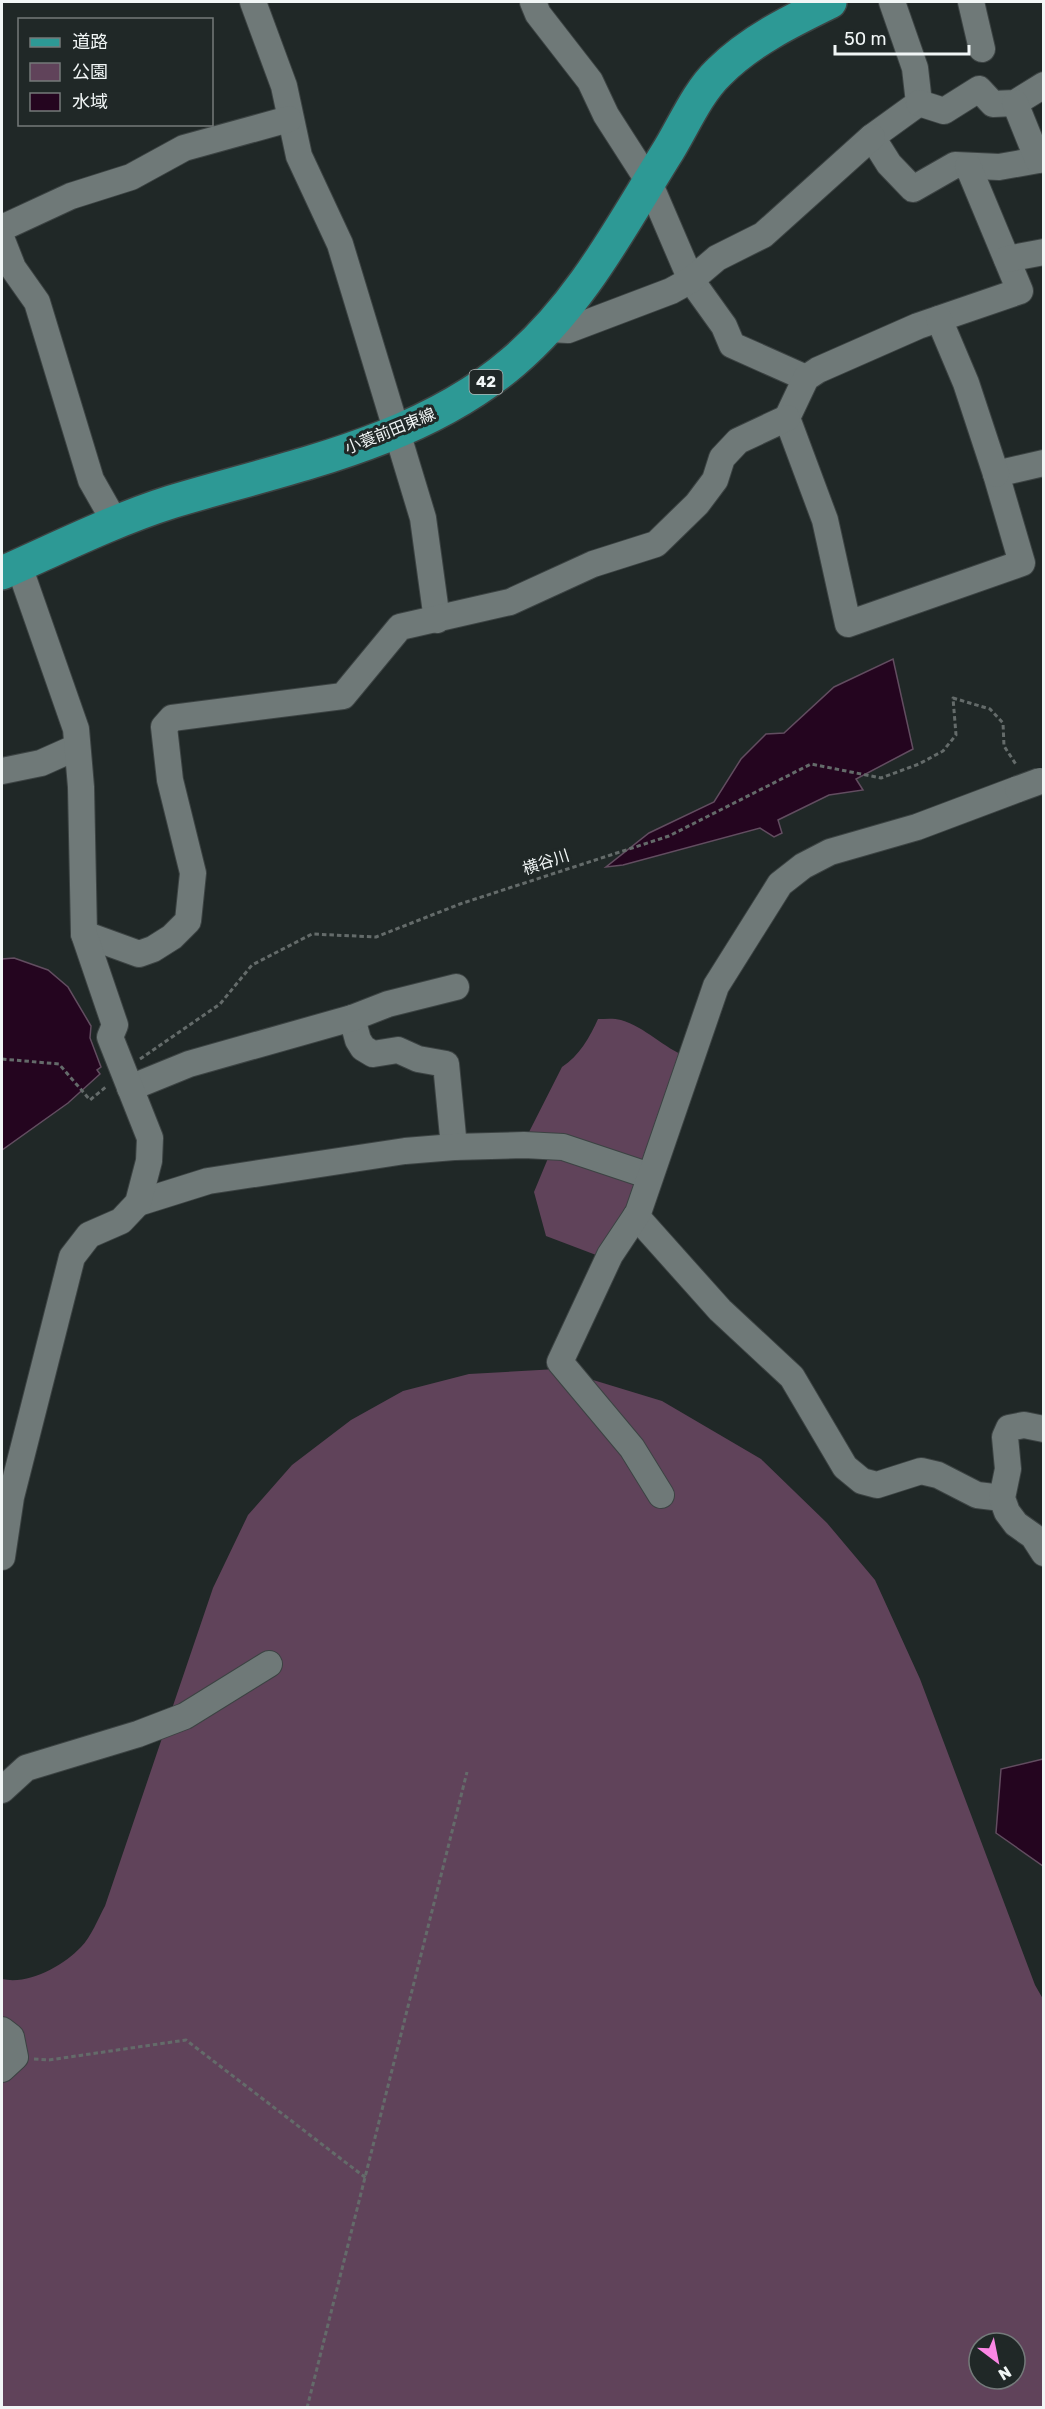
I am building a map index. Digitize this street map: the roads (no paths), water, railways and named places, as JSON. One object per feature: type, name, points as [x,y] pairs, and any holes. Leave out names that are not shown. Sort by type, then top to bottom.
[{"type":"main road","name":"小蓑前田東線","points":[[10,569],[168,503],[257,478],[395,432],[422,421],[469,395],[512,363],[549,329],[586,284],[696,103],[718,73],[750,46],[830,2]]},
{"type":"street","points":[[254,2],[284,86],[289,118],[299,156],[340,244],[395,432],[423,518],[437,620]]},
{"type":"street","points":[[533,2],[538,14],[590,81],[606,115],[649,182],[691,280],[723,326],[732,345],[806,378]]},
{"type":"street","points":[[892,2],[915,68],[919,103]]},
{"type":"street","points":[[971,2],[982,49]]},
{"type":"street","points":[[919,103],[944,111],[979,89],[993,104],[1015,103],[1044,85]]},
{"type":"street","points":[[549,329],[568,330],[671,291],[691,280],[717,258],[762,235],[872,137],[919,103]]},
{"type":"street","points":[[872,137],[890,164],[913,189],[955,165],[999,167],[1041,160],[1015,103]]},
{"type":"street","points":[[2,228],[71,196],[131,177],[184,148],[289,118]]},
{"type":"street","points":[[84,933],[139,954],[153,950],[172,937],[188,921],[193,873],[170,780],[164,727],[172,718],[343,696],[400,627],[510,602],[593,564],[656,544],[698,504],[715,480],[722,458],[738,441],[787,418],[806,378],[819,370],[939,319],[1020,291],[968,166]]},
{"type":"street","points":[[2,240],[13,268],[37,302],[91,480],[116,524]]},
{"type":"street","points":[[1007,259],[1044,252]]},
{"type":"street","points":[[787,418],[825,520],[848,624],[1022,563],[966,382],[939,319]]},
{"type":"street","points":[[996,474],[1044,463]]},
{"type":"street","points":[[2,1557],[11,1497],[72,1257],[89,1235],[121,1221],[138,1203],[149,1161],[150,1138],[110,1038],[115,1025],[84,933],[81,786],[76,729],[10,569]]},
{"type":"street","points":[[2,771],[41,763],[77,747]]},
{"type":"street","points":[[661,1496],[632,1448],[560,1362],[610,1255],[636,1216],[716,986],[780,884],[803,866],[830,852],[917,827],[1031,781]]},
{"type":"street","points":[[127,1080],[352,1018],[388,1004],[456,987]]},
{"type":"street","points":[[352,1018],[357,1040],[363,1048],[373,1054],[398,1050],[418,1059],[446,1064],[454,1147]]},
{"type":"street","points":[[138,1203],[208,1181],[393,1153],[454,1147],[524,1144],[563,1147],[650,1176]]},
{"type":"street","points":[[636,1216],[720,1310],[792,1377],[845,1467],[862,1481],[877,1485],[921,1471],[938,1475],[977,1495],[1002,1498]]},
{"type":"street","points":[[1044,1429],[1024,1425],[1009,1428],[1005,1437],[1008,1469],[1002,1498],[1007,1512],[1016,1524],[1033,1536],[1044,1553]]},
{"type":"street","points":[[2,1790],[26,1768],[138,1734],[185,1716],[269,1664]]},
{"type":"street","points":[[2,2030],[12,2037],[8,2063]]},
{"type":"water","points":[[893,659],[913,749],[856,779],[863,790],[829,795],[778,820],[782,833],[774,837],[760,828],[623,865],[606,867],[649,833],[714,802],[741,759],[766,734],[784,733],[834,687]]},
{"type":"water","points":[[14,958],[48,970],[68,987],[91,1026],[90,1038],[101,1067],[97,1070],[100,1074],[68,1103],[2,1150],[2,959]]},
{"type":"water","points":[[1044,1759],[1043,1866],[996,1833],[1001,1769]]}]
